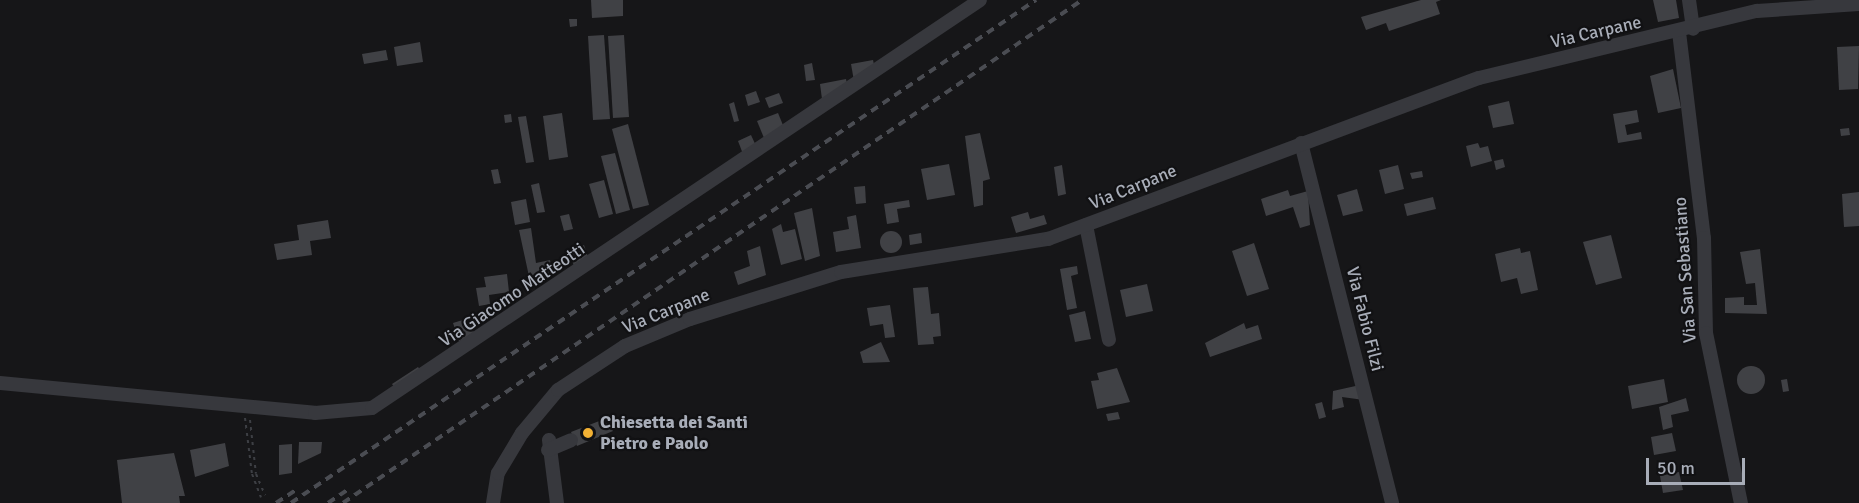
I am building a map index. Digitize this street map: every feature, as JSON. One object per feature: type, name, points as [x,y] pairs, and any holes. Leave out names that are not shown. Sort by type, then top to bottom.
[{"type":"street","name":"Via Giacomo Matteotti","points":[[0,383],[315,413],[372,408],[980,0]]},
{"type":"street","points":[[1689,0],[1693,29]]},
{"type":"street","name":"Via Carpane","points":[[492,503],[498,473],[539,409],[576,376],[626,346],[820,277],[1003,250],[1086,225],[1457,84],[1693,29],[1757,11],[1859,4]]},
{"type":"street","name":"Via San Sebastiano","points":[[1678,32],[1704,238],[1706,333],[1741,503]]},
{"type":"street","name":"Via Fabio Filzi","points":[[1301,143],[1392,503]]},
{"type":"street","points":[[1086,225],[1109,340]]},
{"type":"street","points":[[557,503],[549,445],[571,440]]},
{"type":"path","points":[[249,415],[256,474],[265,495]]},
{"type":"path","points":[[246,425],[261,497]]},
{"type":"building","points":[[591,0],[623,0],[623,16],[592,18]]},
{"type":"building","points":[[1421,0],[1441,0],[1436,2],[1440,14],[1389,31],[1386,23],[1366,30],[1361,17]]},
{"type":"building","points":[[1653,0],[1676,0],[1679,18],[1658,22]]},
{"type":"building","points":[[569,19],[577,19],[577,26],[570,27]]},
{"type":"building","points":[[604,35],[610,119],[593,120],[588,36]]},
{"type":"building","points":[[624,35],[629,117],[613,118],[608,36]]},
{"type":"building","points":[[420,42],[423,62],[397,66],[394,47]]},
{"type":"building","points":[[1859,46],[1858,89],[1839,90],[1837,47]]},
{"type":"building","points":[[386,50],[388,60],[364,64],[362,54]]},
{"type":"building","points":[[873,60],[876,73],[854,81],[851,64]]},
{"type":"building","points":[[812,63],[815,80],[806,81],[804,65]]},
{"type":"building","points":[[1673,69],[1681,108],[1658,113],[1650,76]]},
{"type":"building","points":[[846,79],[848,89],[822,99],[820,84]]},
{"type":"building","points":[[756,91],[760,102],[748,106],[745,95]]},
{"type":"building","points":[[779,93],[783,103],[769,108],[765,98]]},
{"type":"building","points":[[1509,101],[1514,124],[1493,128],[1488,106]]},
{"type":"building","points":[[734,102],[739,121],[734,122],[729,104]]},
{"type":"building","points":[[1637,110],[1639,122],[1625,125],[1627,135],[1641,132],[1642,139],[1618,143],[1613,114]]},
{"type":"building","points":[[562,113],[568,157],[549,160],[543,116]]},
{"type":"building","points":[[778,113],[785,130],[764,138],[757,121]]},
{"type":"building","points":[[511,114],[512,122],[505,123],[504,115]]},
{"type":"building","points":[[526,116],[534,162],[526,163],[518,117]]},
{"type":"building","points":[[628,124],[649,205],[633,209],[612,129]]},
{"type":"building","points":[[1849,128],[1850,135],[1841,136],[1840,129]]},
{"type":"building","points":[[980,133],[990,179],[983,181],[983,205],[974,207],[965,136]]},
{"type":"building","points":[[751,135],[757,148],[743,154],[738,141]]},
{"type":"building","points":[[1478,143],[1480,148],[1488,146],[1492,161],[1471,167],[1466,146]]},
{"type":"building","points":[[615,153],[630,210],[616,214],[601,156]]},
{"type":"building","points":[[1503,159],[1505,167],[1496,170],[1494,161]]},
{"type":"building","points":[[949,164],[955,195],[927,200],[921,169]]},
{"type":"building","points":[[1062,165],[1066,194],[1058,196],[1054,167]]},
{"type":"building","points":[[1398,165],[1404,189],[1385,194],[1379,170]]},
{"type":"building","points":[[498,169],[501,183],[494,184],[491,170]]},
{"type":"building","points":[[1422,171],[1423,177],[1412,179],[1410,173]]},
{"type":"building","points":[[604,180],[613,214],[599,218],[589,184]]},
{"type":"building","points":[[539,183],[545,212],[537,213],[531,185]]},
{"type":"building","points":[[865,186],[866,203],[856,204],[854,187]]},
{"type":"building","points":[[1357,189],[1363,211],[1343,216],[1337,195]]},
{"type":"building","points":[[1288,190],[1290,196],[1308,191],[1310,225],[1300,228],[1293,207],[1266,216],[1261,199]]},
{"type":"building","points":[[1859,192],[1859,226],[1844,227],[1842,194]]},
{"type":"building","points":[[1433,197],[1436,209],[1407,216],[1404,204]]},
{"type":"building","points":[[526,199],[530,222],[515,225],[511,202]]},
{"type":"building","points":[[909,200],[910,207],[897,209],[899,222],[887,224],[884,204]]},
{"type":"building","points":[[812,208],[820,256],[805,261],[794,213]]},
{"type":"building","points":[[1028,212],[1030,219],[1044,215],[1047,224],[1016,233],[1011,217]]},
{"type":"building","points":[[569,214],[573,229],[564,231],[560,216]]},
{"type":"building","points":[[856,215],[861,248],[836,252],[833,232],[849,229],[847,217]]},
{"type":"building","points":[[328,220],[331,238],[310,241],[312,255],[277,260],[274,244],[299,240],[297,225]]},
{"type":"building","points":[[781,224],[783,232],[795,229],[802,259],[781,265],[772,229]]},
{"type":"building","points":[[531,228],[536,263],[550,260],[553,276],[530,281],[519,230]]},
{"type":"building","points":[[891,231],[899,234],[902,242],[899,250],[891,253],[883,250],[880,242],[883,234]]},
{"type":"building","points":[[921,233],[922,243],[910,245],[909,235]]},
{"type":"building","points":[[1611,235],[1622,278],[1596,285],[1583,242]]},
{"type":"building","points":[[1254,243],[1269,289],[1247,296],[1232,251]]},
{"type":"building","points":[[584,245],[589,260],[574,266],[569,251]]},
{"type":"building","points":[[760,246],[766,275],[738,285],[734,272],[750,266],[747,251]]},
{"type":"building","points":[[1520,248],[1521,253],[1530,251],[1538,290],[1521,294],[1517,278],[1501,282],[1495,254]]},
{"type":"building","points":[[1760,249],[1767,314],[1725,313],[1725,298],[1744,297],[1744,305],[1757,305],[1755,283],[1746,284],[1740,252]]},
{"type":"building","points":[[1077,266],[1078,274],[1071,276],[1077,308],[1067,310],[1060,269]]},
{"type":"building","points":[[507,274],[509,292],[489,295],[490,304],[479,306],[476,288],[486,287],[484,277]]},
{"type":"building","points":[[1147,284],[1153,311],[1126,317],[1120,290]]},
{"type":"building","points":[[928,287],[931,314],[939,313],[941,336],[933,337],[934,344],[918,345],[913,288]]},
{"type":"building","points":[[890,305],[895,337],[885,338],[883,324],[870,326],[867,308]]},
{"type":"building","points":[[1085,311],[1091,339],[1075,342],[1069,315]]},
{"type":"building","points":[[469,318],[475,336],[459,341],[453,323]]},
{"type":"building","points":[[1244,323],[1246,329],[1258,325],[1262,339],[1210,357],[1205,343]]},
{"type":"building","points":[[881,342],[890,362],[863,363],[860,352]]},
{"type":"building","points":[[1751,366],[1761,370],[1765,380],[1761,390],[1751,394],[1741,390],[1737,380],[1741,370]]},
{"type":"building","points":[[418,367],[424,375],[397,391],[392,384]]},
{"type":"building","points":[[1117,368],[1130,402],[1097,409],[1091,381],[1099,380],[1097,373]]},
{"type":"building","points":[[1664,379],[1668,402],[1632,409],[1628,386]]},
{"type":"building","points":[[1787,379],[1789,391],[1783,392],[1781,380]]},
{"type":"building","points":[[1360,385],[1364,400],[1342,397],[1344,407],[1332,410],[1333,391]]},
{"type":"building","points":[[1686,398],[1689,411],[1671,415],[1673,427],[1663,430],[1659,407]]},
{"type":"building","points":[[1322,402],[1326,417],[1319,419],[1315,404]]},
{"type":"building","points":[[1118,412],[1120,419],[1108,421],[1106,414]]},
{"type":"building","name":"Chiesetta dei Santi Pietro e Paolo","points":[[607,418],[613,431],[577,446],[571,432]]},
{"type":"building","points":[[1672,433],[1676,451],[1654,455],[1651,437]]},
{"type":"building","points":[[299,442],[322,442],[321,453],[298,464]]},
{"type":"building","points":[[225,443],[229,466],[195,477],[190,450]]},
{"type":"building","points":[[292,444],[292,473],[279,475],[279,445]]},
{"type":"building","points":[[174,453],[185,496],[179,496],[180,503],[122,503],[117,460]]},
{"type":"building","points":[[1679,472],[1683,490],[1663,493],[1660,476]]},
{"type":"railway","points":[[291,503],[1036,0]]},
{"type":"railway","points":[[343,503],[1082,0]]},
{"type":"railway","points":[[328,503],[350,488]]},
{"type":"railway","points":[[276,503],[296,490]]},
{"type":"place","name":"Chiesetta dei Santi Pietro e Paolo","points":[[588,433]]}]
